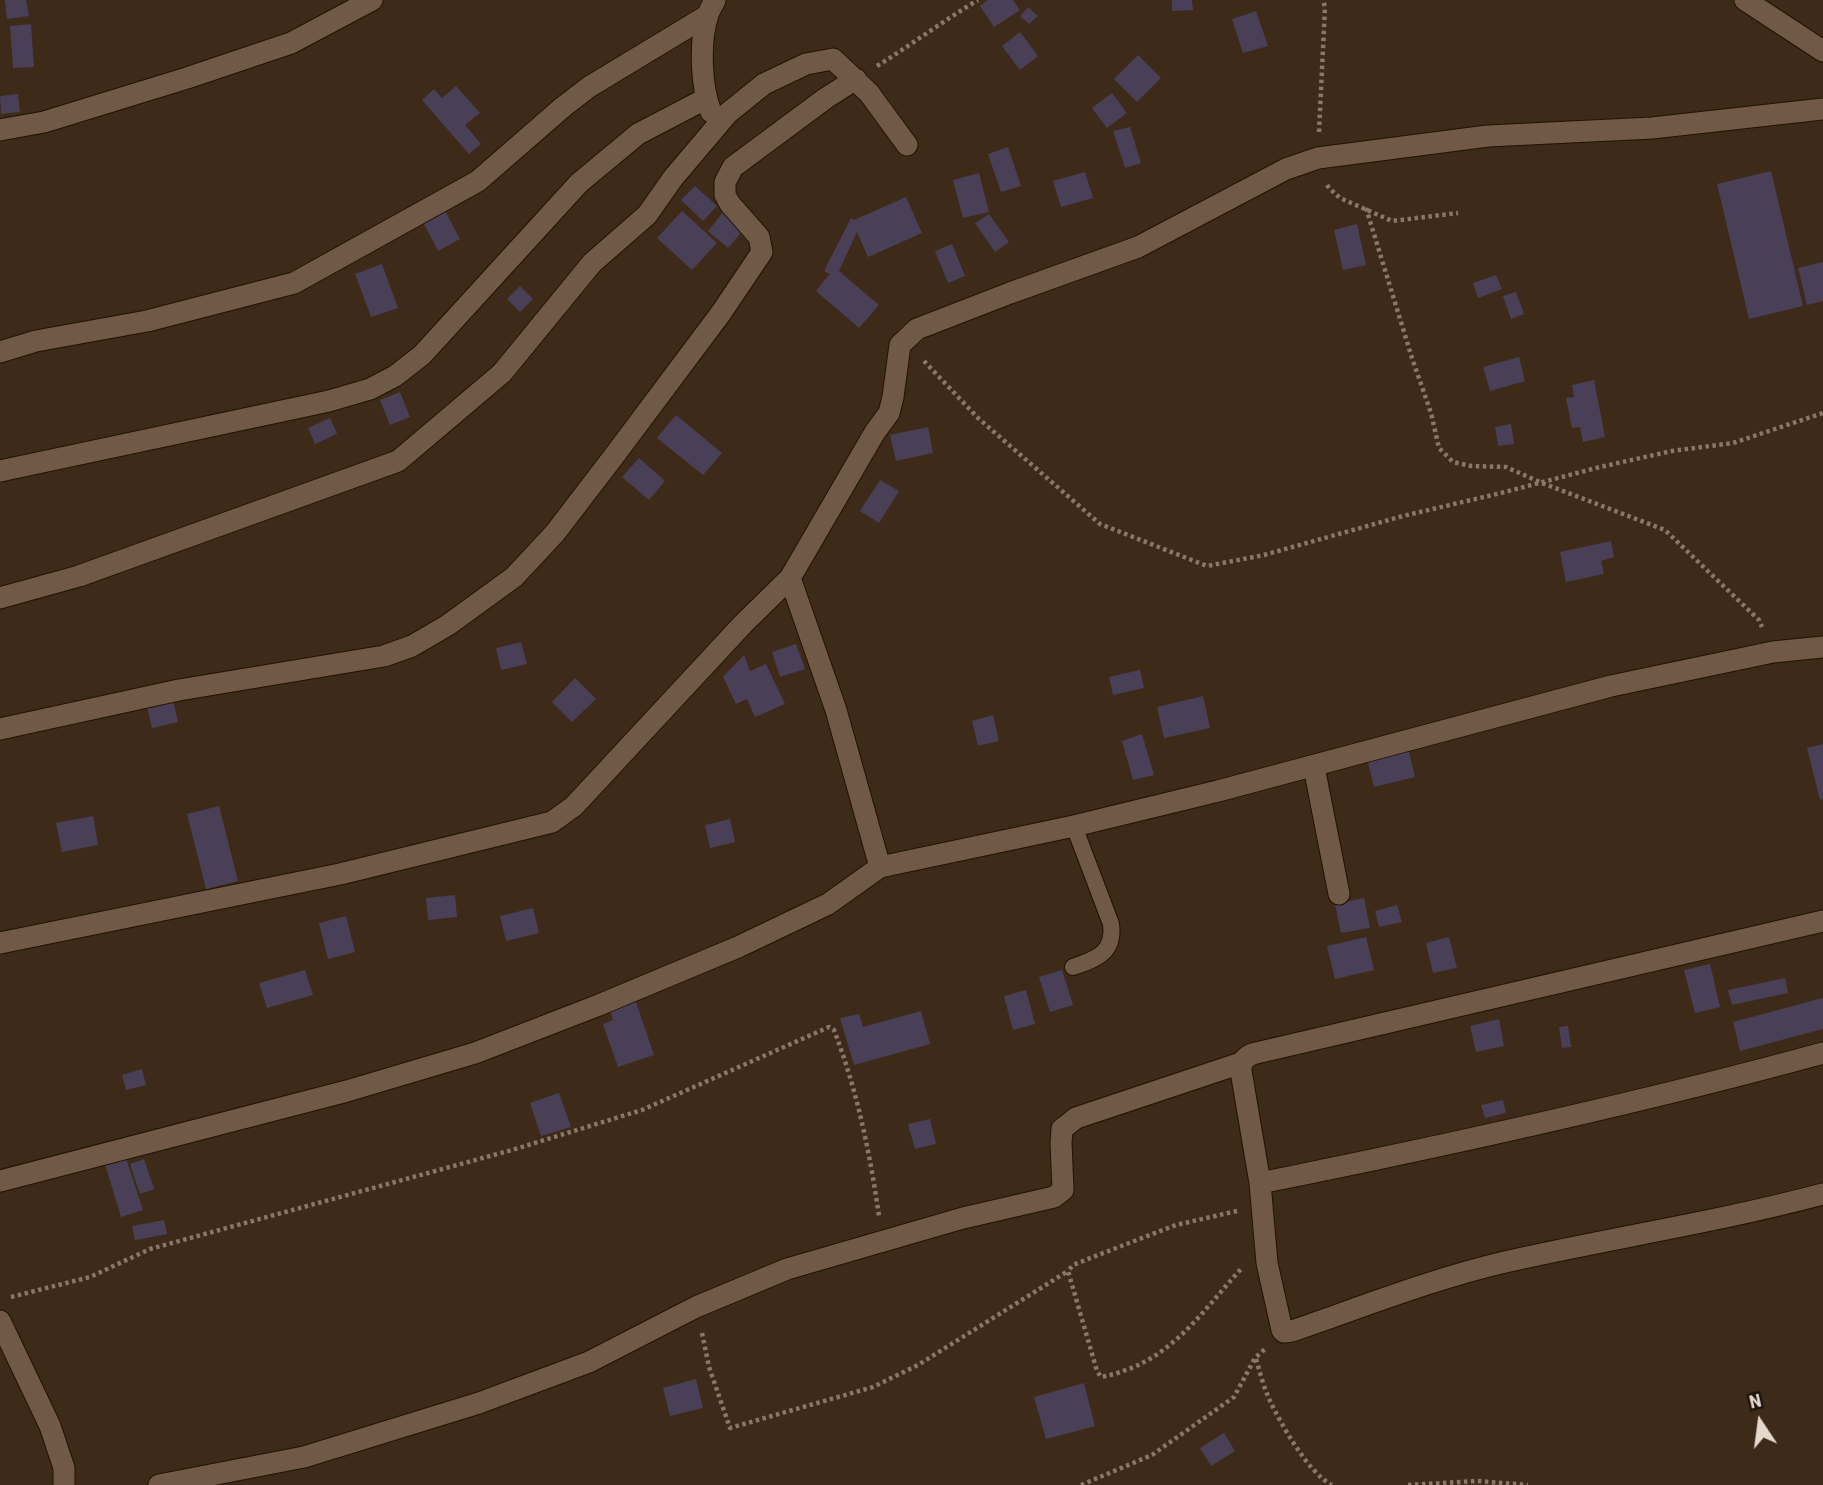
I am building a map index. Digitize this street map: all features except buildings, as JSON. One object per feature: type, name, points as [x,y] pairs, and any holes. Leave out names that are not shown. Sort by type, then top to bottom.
[{"type":"street","points":[[0,130],[57,118],[291,43],[372,0]]},
{"type":"street","points":[[1745,0],[1823,51]]},
{"type":"street","points":[[711,7],[702,44],[705,99],[717,127]]},
{"type":"street","points":[[0,352],[36,341],[147,321],[294,283],[478,181],[589,87],[711,7]]},
{"type":"street","points":[[0,598],[79,576],[398,461],[502,373],[592,263],[647,215],[673,178],[728,113],[764,83],[806,64],[833,59],[869,93],[907,145]]},
{"type":"street","points":[[0,729],[179,690],[384,656],[412,646],[436,632],[514,577],[555,533],[614,456],[721,313],[762,252],[759,237],[725,195],[725,182],[733,167],[856,79]]},
{"type":"street","points":[[0,471],[328,401],[370,389],[395,376],[422,355],[579,183],[638,134],[705,99]]},
{"type":"street","points":[[0,943],[340,874],[552,822],[574,806],[743,624],[790,578],[874,432],[889,413],[900,345],[917,329],[1138,247],[1286,169],[1318,158],[1488,136],[1652,128],[1823,109]]},
{"type":"street","points":[[790,578],[836,710],[880,867]]},
{"type":"street","points":[[0,1181],[347,1091],[475,1053],[738,947],[828,904],[880,867],[1074,826],[1314,766],[1611,686],[1773,652],[1823,648]]},
{"type":"street","points":[[1314,766],[1339,894]]},
{"type":"street","points":[[159,1485],[304,1457],[479,1403],[589,1362],[696,1307],[787,1269],[963,1218],[1054,1197],[1063,1190],[1062,1129],[1076,1118],[1241,1063],[1252,1054],[1823,921]]},
{"type":"street","points":[[1261,1183],[1470,1140],[1759,1071],[1823,1053]]},
{"type":"street","points":[[1241,1063],[1261,1183],[1267,1263],[1284,1332],[1464,1273],[1823,1194]]},
{"type":"street","points":[[0,1321],[50,1426],[64,1468],[64,1485]]},
{"type":"lane","points":[[1073,967],[1102,954],[1110,945],[1112,934],[1111,924],[1074,826]]},
{"type":"path","points":[[856,79],[978,0]]},
{"type":"path","points":[[1366,208],[1431,413],[1439,447],[1453,462],[1471,466],[1506,467],[1665,530],[1759,620],[1773,652]]},
{"type":"path","points":[[900,345],[916,353],[978,418],[1100,524],[1207,566],[1264,555],[1403,516],[1672,451],[1733,443],[1823,413]]},
{"type":"path","points":[[0,1300],[90,1277],[150,1249],[512,1150],[642,1110],[829,1027],[834,1030],[847,1064],[871,1159],[883,1241]]},
{"type":"path","points":[[696,1307],[709,1367],[730,1428],[873,1387],[918,1364],[1068,1271],[1073,1265],[1176,1225],[1263,1205]]},
{"type":"path","points":[[1068,1271],[1101,1377],[1140,1366],[1175,1342],[1199,1319],[1266,1242]]},
{"type":"path","points":[[1081,1485],[1152,1455],[1234,1397],[1255,1358],[1284,1332]]},
{"type":"path","points":[[1255,1358],[1269,1400],[1298,1451],[1324,1481],[1332,1485]]},
{"type":"path","points":[[1408,1485],[1477,1481],[1528,1485]]}]
